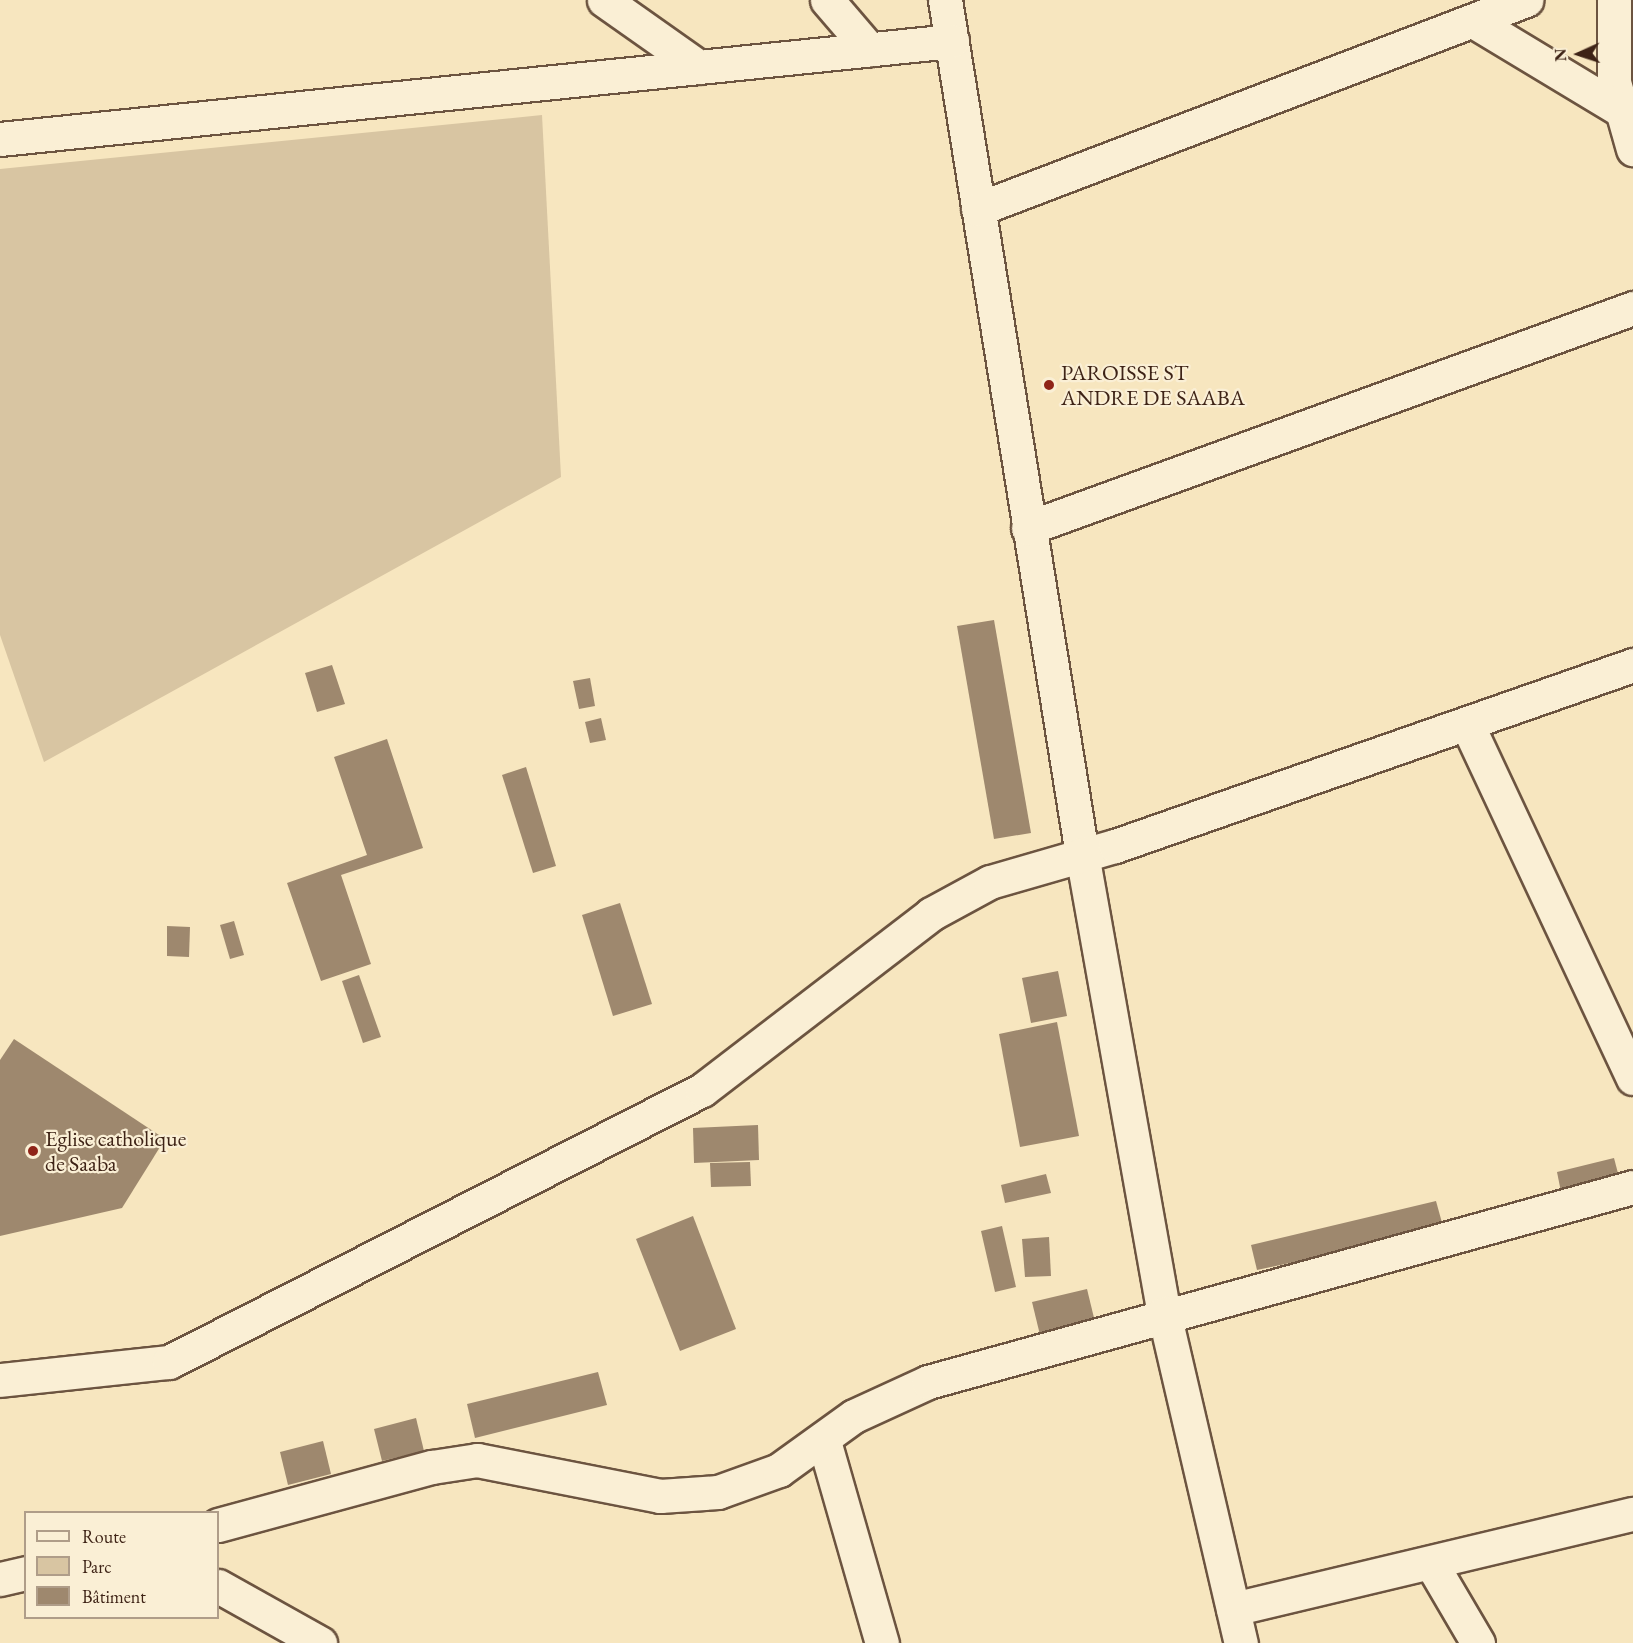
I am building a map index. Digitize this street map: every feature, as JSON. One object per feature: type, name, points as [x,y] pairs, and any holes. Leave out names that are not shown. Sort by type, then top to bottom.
[{"type":"street","points":[[604,0],[699,67]]},
{"type":"street","points":[[826,0],[869,49]]},
{"type":"street","points":[[945,0],[1082,854],[1164,1313],[1241,1643]]},
{"type":"street","points":[[978,209],[1475,22],[1526,0]]},
{"type":"street","points":[[1614,0],[1611,48],[1621,110],[1633,149]]},
{"type":"street","points":[[1475,22],[1621,110]]},
{"type":"street","points":[[0,139],[952,41]]},
{"type":"street","points":[[1028,528],[1633,308]]},
{"type":"street","points":[[0,1380],[169,1362],[702,1090],[958,897],[1467,724],[1633,665]]},
{"type":"street","points":[[1467,724],[1633,1078]]},
{"type":"street","points":[[219,1525],[432,1467],[477,1460],[660,1496],[718,1492],[779,1470],[824,1442],[854,1416],[895,1394],[1164,1313],[1633,1187]]},
{"type":"street","points":[[824,1442],[882,1643]]},
{"type":"street","points":[[1233,1609],[1633,1514]]},
{"type":"street","points":[[1431,1563],[1478,1643]]},
{"type":"street","points":[[0,1579],[24,1573]]},
{"type":"street","points":[[219,1587],[320,1643]]},
{"type":"green space","points":[[542,115],[561,477],[44,762],[0,635],[0,169]]},
{"type":"building","points":[[994,620],[1031,833],[994,839],[957,626]]},
{"type":"building","points":[[332,665],[345,704],[317,712],[305,673]]},
{"type":"building","points":[[590,678],[595,706],[579,709],[573,681]]},
{"type":"building","points":[[601,718],[606,740],[590,743],[585,722]]},
{"type":"building","points":[[387,739],[423,848],[341,875],[371,964],[321,981],[287,883],[367,855],[334,757]]},
{"type":"building","points":[[526,767],[556,866],[533,873],[502,775]]},
{"type":"building","points":[[620,903],[652,1004],[613,1016],[582,915]]},
{"type":"building","points":[[234,921],[244,955],[230,959],[220,925]]},
{"type":"building","points":[[167,926],[190,927],[189,957],[167,956]]},
{"type":"building","points":[[1058,971],[1067,1016],[1031,1023],[1022,978]]},
{"type":"building","points":[[359,975],[381,1037],[363,1043],[342,981]]},
{"type":"building","points":[[1057,1022],[1079,1136],[1020,1147],[999,1034]]},
{"type":"building","points":[[14,1039],[165,1139],[122,1208],[0,1236],[0,1060]]},
{"type":"building","points":[[758,1125],[759,1160],[694,1163],[693,1128]]},
{"type":"building","points":[[1614,1158],[1620,1181],[1561,1192],[1557,1172]]},
{"type":"building","points":[[750,1162],[751,1186],[711,1187],[710,1163]]},
{"type":"building","points":[[1046,1174],[1051,1193],[1005,1203],[1001,1185]]},
{"type":"building","points":[[1436,1201],[1444,1230],[1257,1270],[1251,1245]]},
{"type":"building","points":[[693,1216],[736,1329],[680,1351],[636,1239]]},
{"type":"building","points":[[1002,1226],[1016,1287],[995,1292],[981,1231]]},
{"type":"building","points":[[1049,1237],[1051,1276],[1025,1277],[1022,1239]]},
{"type":"building","points":[[1087,1289],[1095,1322],[1040,1335],[1032,1302]]},
{"type":"building","points":[[598,1372],[607,1405],[475,1438],[467,1404]]},
{"type":"building","points":[[416,1418],[424,1451],[382,1461],[374,1429]]},
{"type":"building","points":[[323,1441],[331,1474],[288,1485],[280,1452]]},
{"type":"place","name":"PAROISSE ST ANDRE DE SAABA","points":[[1049,385]]},
{"type":"place","name":"Eglise catholique de Saaba","points":[[33,1151]]}]
